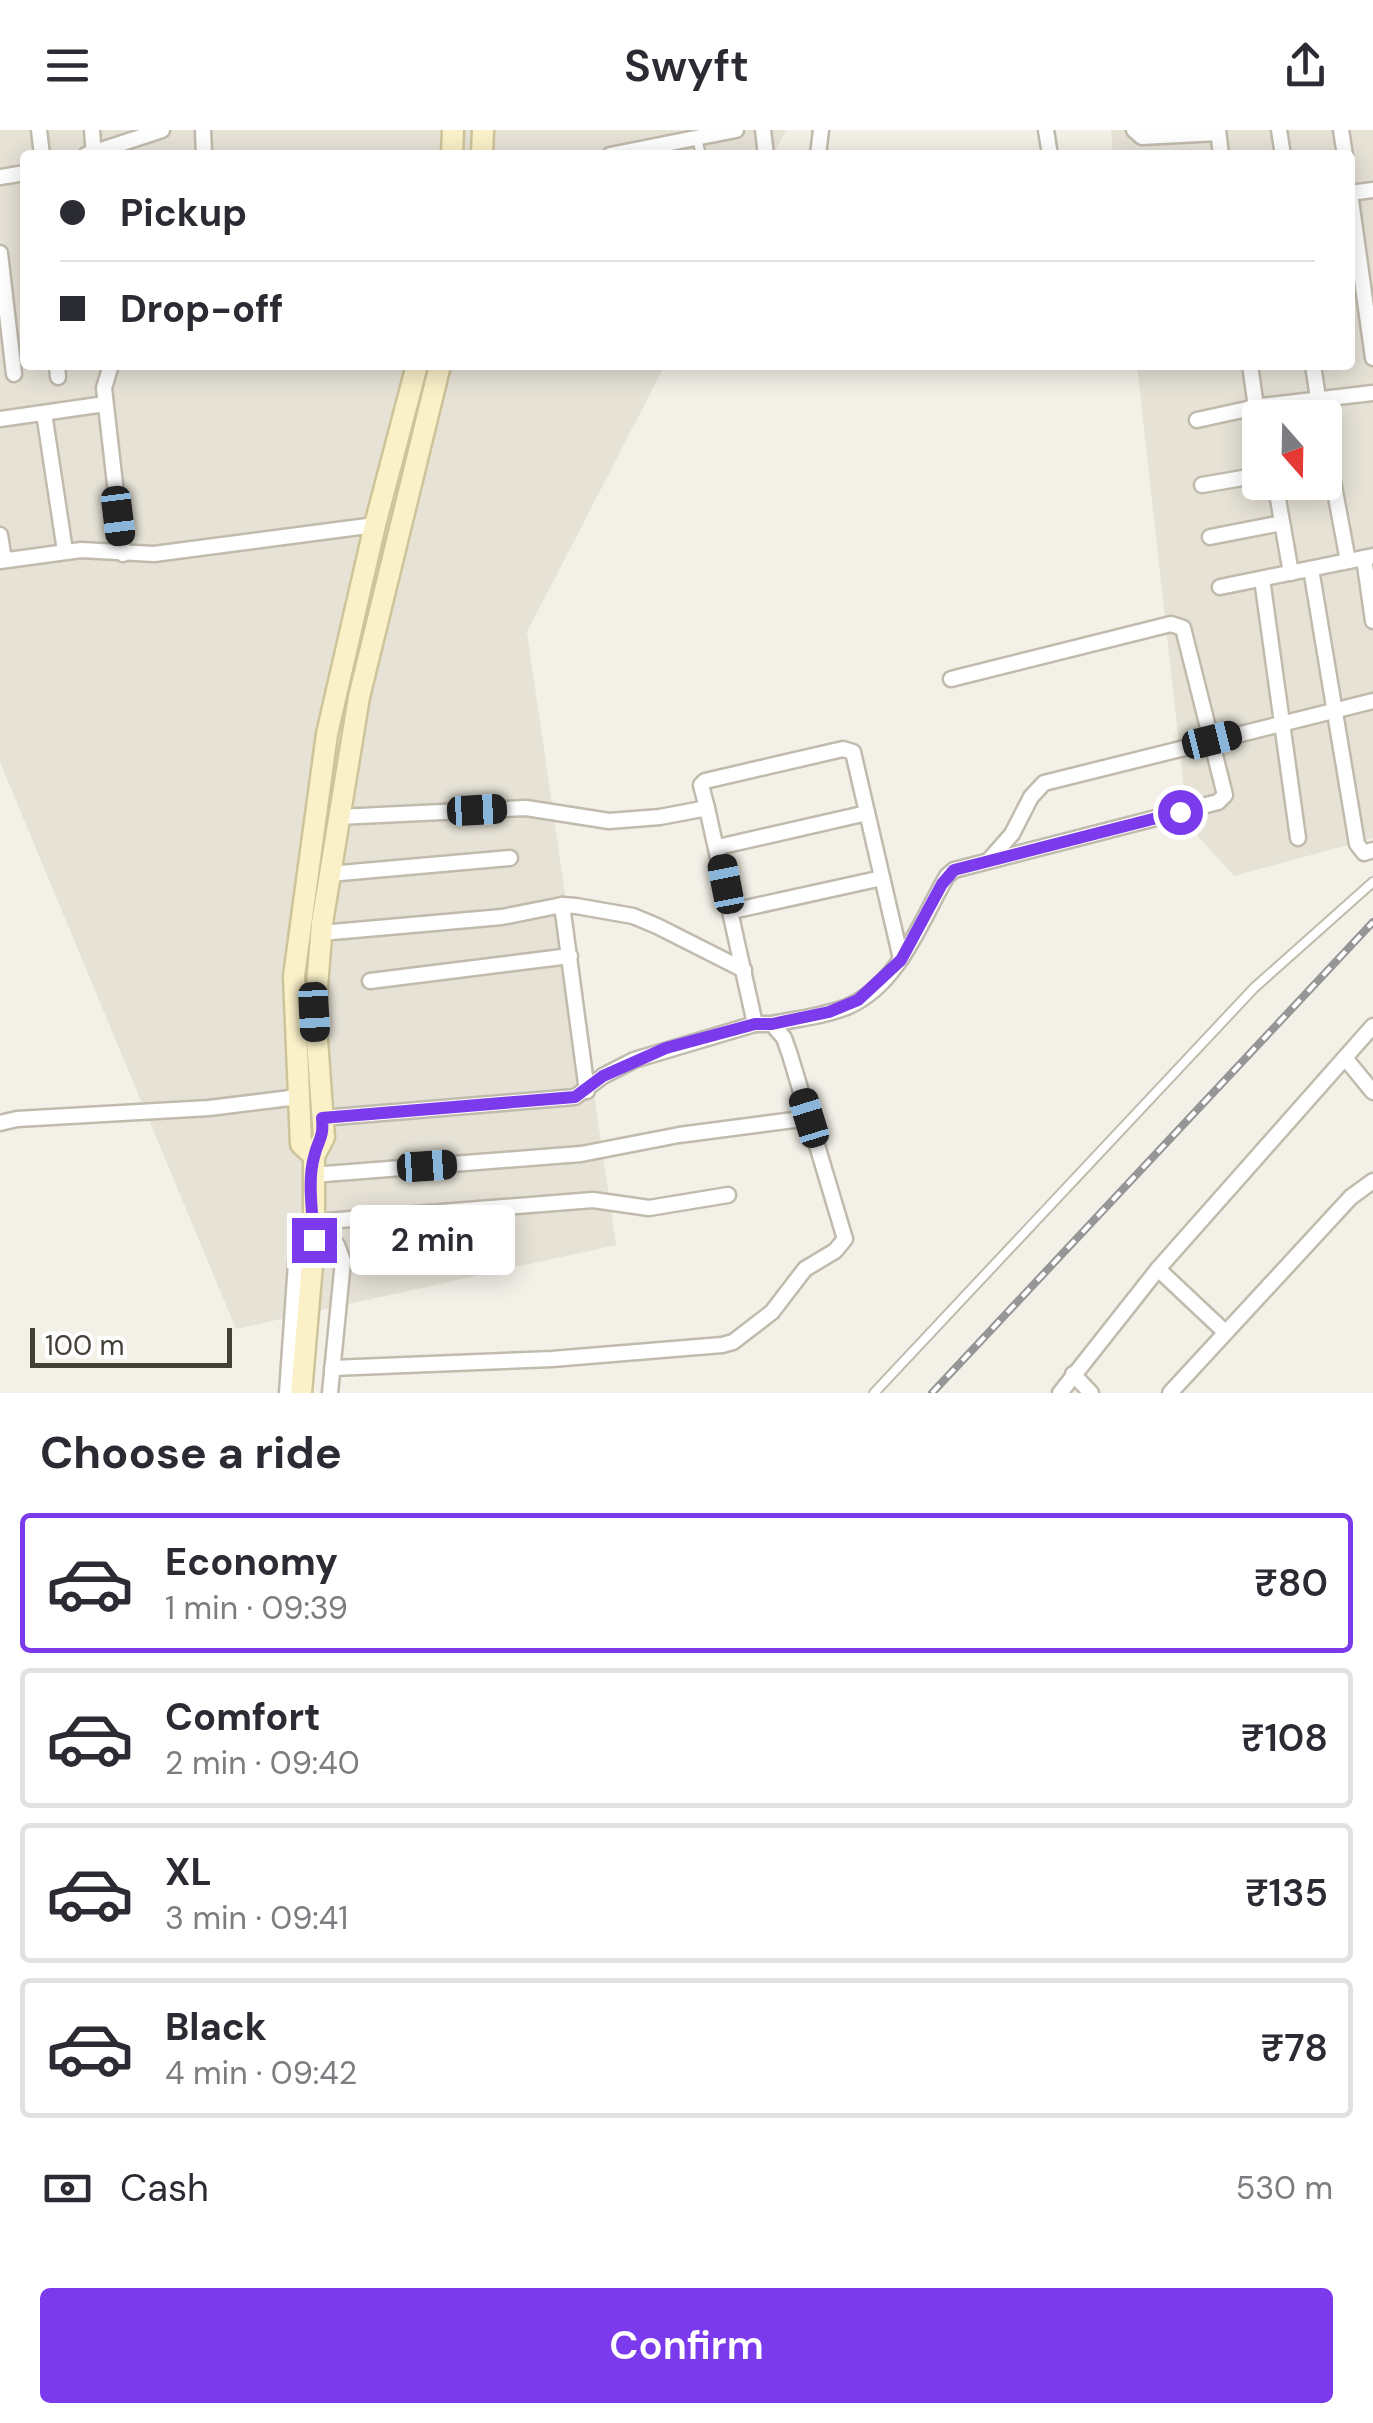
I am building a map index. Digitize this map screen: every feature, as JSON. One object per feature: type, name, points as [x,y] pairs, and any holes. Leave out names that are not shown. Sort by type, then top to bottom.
[{"type":"main road","points":[[313,1165],[301,1144],[298,1097],[294,976],[304,893],[327,734],[375,524],[416,370]]},
{"type":"main road","points":[[301,1393],[314,1241],[313,1165],[324,1137],[314,1012],[321,933],[358,697],[439,370]]},
{"type":"street","points":[[103,150],[162,130]]},
{"type":"street","points":[[644,150],[736,130]]},
{"type":"street","points":[[1134,130],[1142,137],[1218,131]]},
{"type":"street","points":[[1355,229],[1373,358]]},
{"type":"street","points":[[0,253],[14,374]]},
{"type":"street","points":[[109,370],[104,388],[105,404],[123,554]]},
{"type":"street","points":[[1251,370],[1258,400]]},
{"type":"street","points":[[1314,370],[1318,399]]},
{"type":"street","points":[[1313,400],[1373,394]]},
{"type":"street","points":[[0,419],[105,404]]},
{"type":"street","points":[[44,413],[65,551]]},
{"type":"street","points":[[1196,420],[1242,413]]},
{"type":"street","points":[[1202,485],[1242,478]]},
{"type":"street","points":[[1278,500],[1290,573]]},
{"type":"street","points":[[1337,500],[1348,561]]},
{"type":"street","points":[[1210,537],[1282,523]]},
{"type":"street","points":[[0,536],[2,560],[65,551],[154,554],[375,524]]},
{"type":"street","points":[[1220,587],[1369,557],[1373,621]]},
{"type":"street","points":[[1311,569],[1357,844],[1364,852],[1373,850]]},
{"type":"street","points":[[1262,578],[1298,838]]},
{"type":"street","points":[[322,1118],[575,1097],[634,1060],[755,1024],[772,1024],[848,1007],[901,960],[954,870],[1218,802],[1225,795],[1183,628],[1178,624],[951,679]]},
{"type":"street","points":[[990,859],[1012,834],[1031,796],[1044,783],[1373,702]]},
{"type":"street","points":[[755,1024],[701,785],[705,782],[850,750],[855,755],[901,960]]},
{"type":"street","points":[[338,817],[526,808],[609,821],[660,818],[708,808]]},
{"type":"street","points":[[718,847],[867,813]]},
{"type":"street","points":[[330,874],[510,858]]},
{"type":"street","points":[[732,911],[882,878]]},
{"type":"street","points":[[321,933],[502,916],[562,906],[633,916],[744,970]]},
{"type":"street","points":[[562,906],[586,1090]]},
{"type":"street","points":[[370,980],[570,956]]},
{"type":"street","points":[[332,1368],[587,1357],[732,1342],[778,1306],[804,1269],[835,1251],[845,1240],[784,1038],[772,1024]]},
{"type":"street","points":[[1060,1393],[1158,1270],[1373,1026]]},
{"type":"street","points":[[1345,1058],[1373,1092]]},
{"type":"street","points":[[0,1123],[208,1108],[298,1097]]},
{"type":"street","points":[[313,1165],[581,1154],[678,1135],[809,1118]]},
{"type":"street","points":[[1170,1393],[1350,1196],[1373,1181]]},
{"type":"street","points":[[287,1393],[296,1263],[305,1243],[593,1200],[649,1208],[728,1195]]},
{"type":"street","points":[[314,1241],[338,1245],[343,1261],[330,1393]]},
{"type":"street","points":[[1158,1270],[1226,1332]]},
{"type":"street","points":[[1073,1374],[1091,1393]]},
{"type":"lane","points":[[697,138],[700,150]]},
{"type":"lane","points":[[874,1393],[1254,988],[1373,882]]},
{"type":"shaded area","points":[[0,130],[786,130],[776,150],[20,150],[20,370],[662,370],[527,632],[616,1245],[236,1329],[0,762]]},
{"type":"shaded area","points":[[1111,130],[1373,130],[1373,838],[1234,876],[1188,825],[1138,370],[1355,370],[1355,150],[1113,150]]},
{"type":"railway","points":[[932,1393],[1373,922]]},
{"type":"route","points":[[314,1240],[312,1175],[314,1156],[324,1137],[322,1118],[575,1097],[603,1076],[666,1048],[755,1024],[772,1024],[848,1007],[901,960],[942,884],[954,870],[1180,812]]}]
